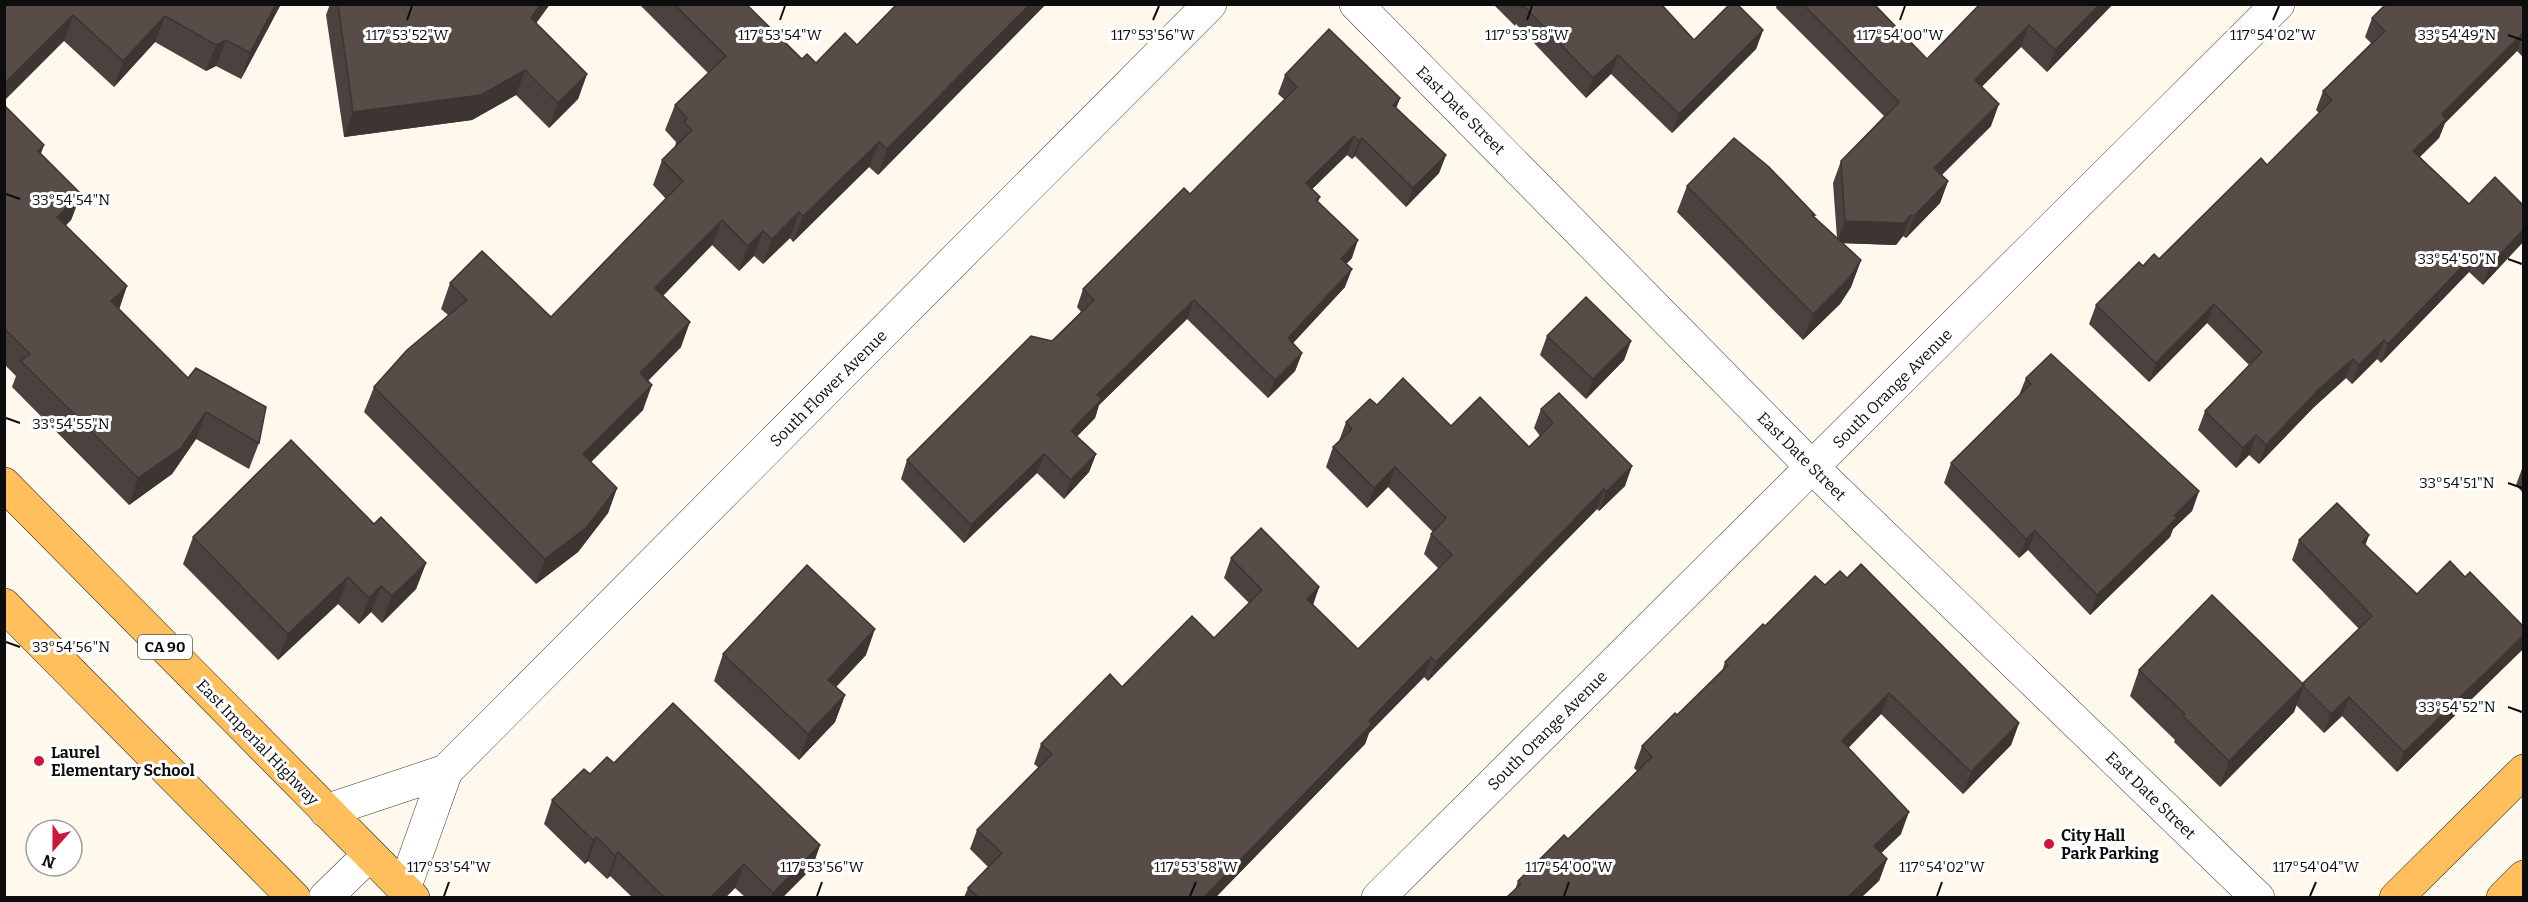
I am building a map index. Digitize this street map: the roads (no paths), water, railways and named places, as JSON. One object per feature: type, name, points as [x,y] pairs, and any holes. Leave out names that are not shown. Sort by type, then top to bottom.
[{"type":"main road","name":"East Imperial Highway","points":[[4,483],[409,893]]},
{"type":"main road","points":[[4,605],[294,897]]},
{"type":"main road","points":[[2396,897],[2523,771]]},
{"type":"main road","points":[[2503,897],[2523,877]]},
{"type":"street","name":"South Flower Avenue","points":[[326,811],[446,771],[1209,4]]},
{"type":"street","name":"East Date Street","points":[[1356,4],[1812,467],[2258,897]]},
{"type":"street","name":"South Orange Avenue","points":[[1378,897],[2278,4]]},
{"type":"street","name":"South Flower Avenue","points":[[409,893],[446,771]]},
{"type":"street","points":[[325,897],[369,855]]},
{"type":"place","name":"Laurel Elementary School","points":[[39,761]]},
{"type":"place","name":"City Hall Park Parking","points":[[2049,844]]}]
